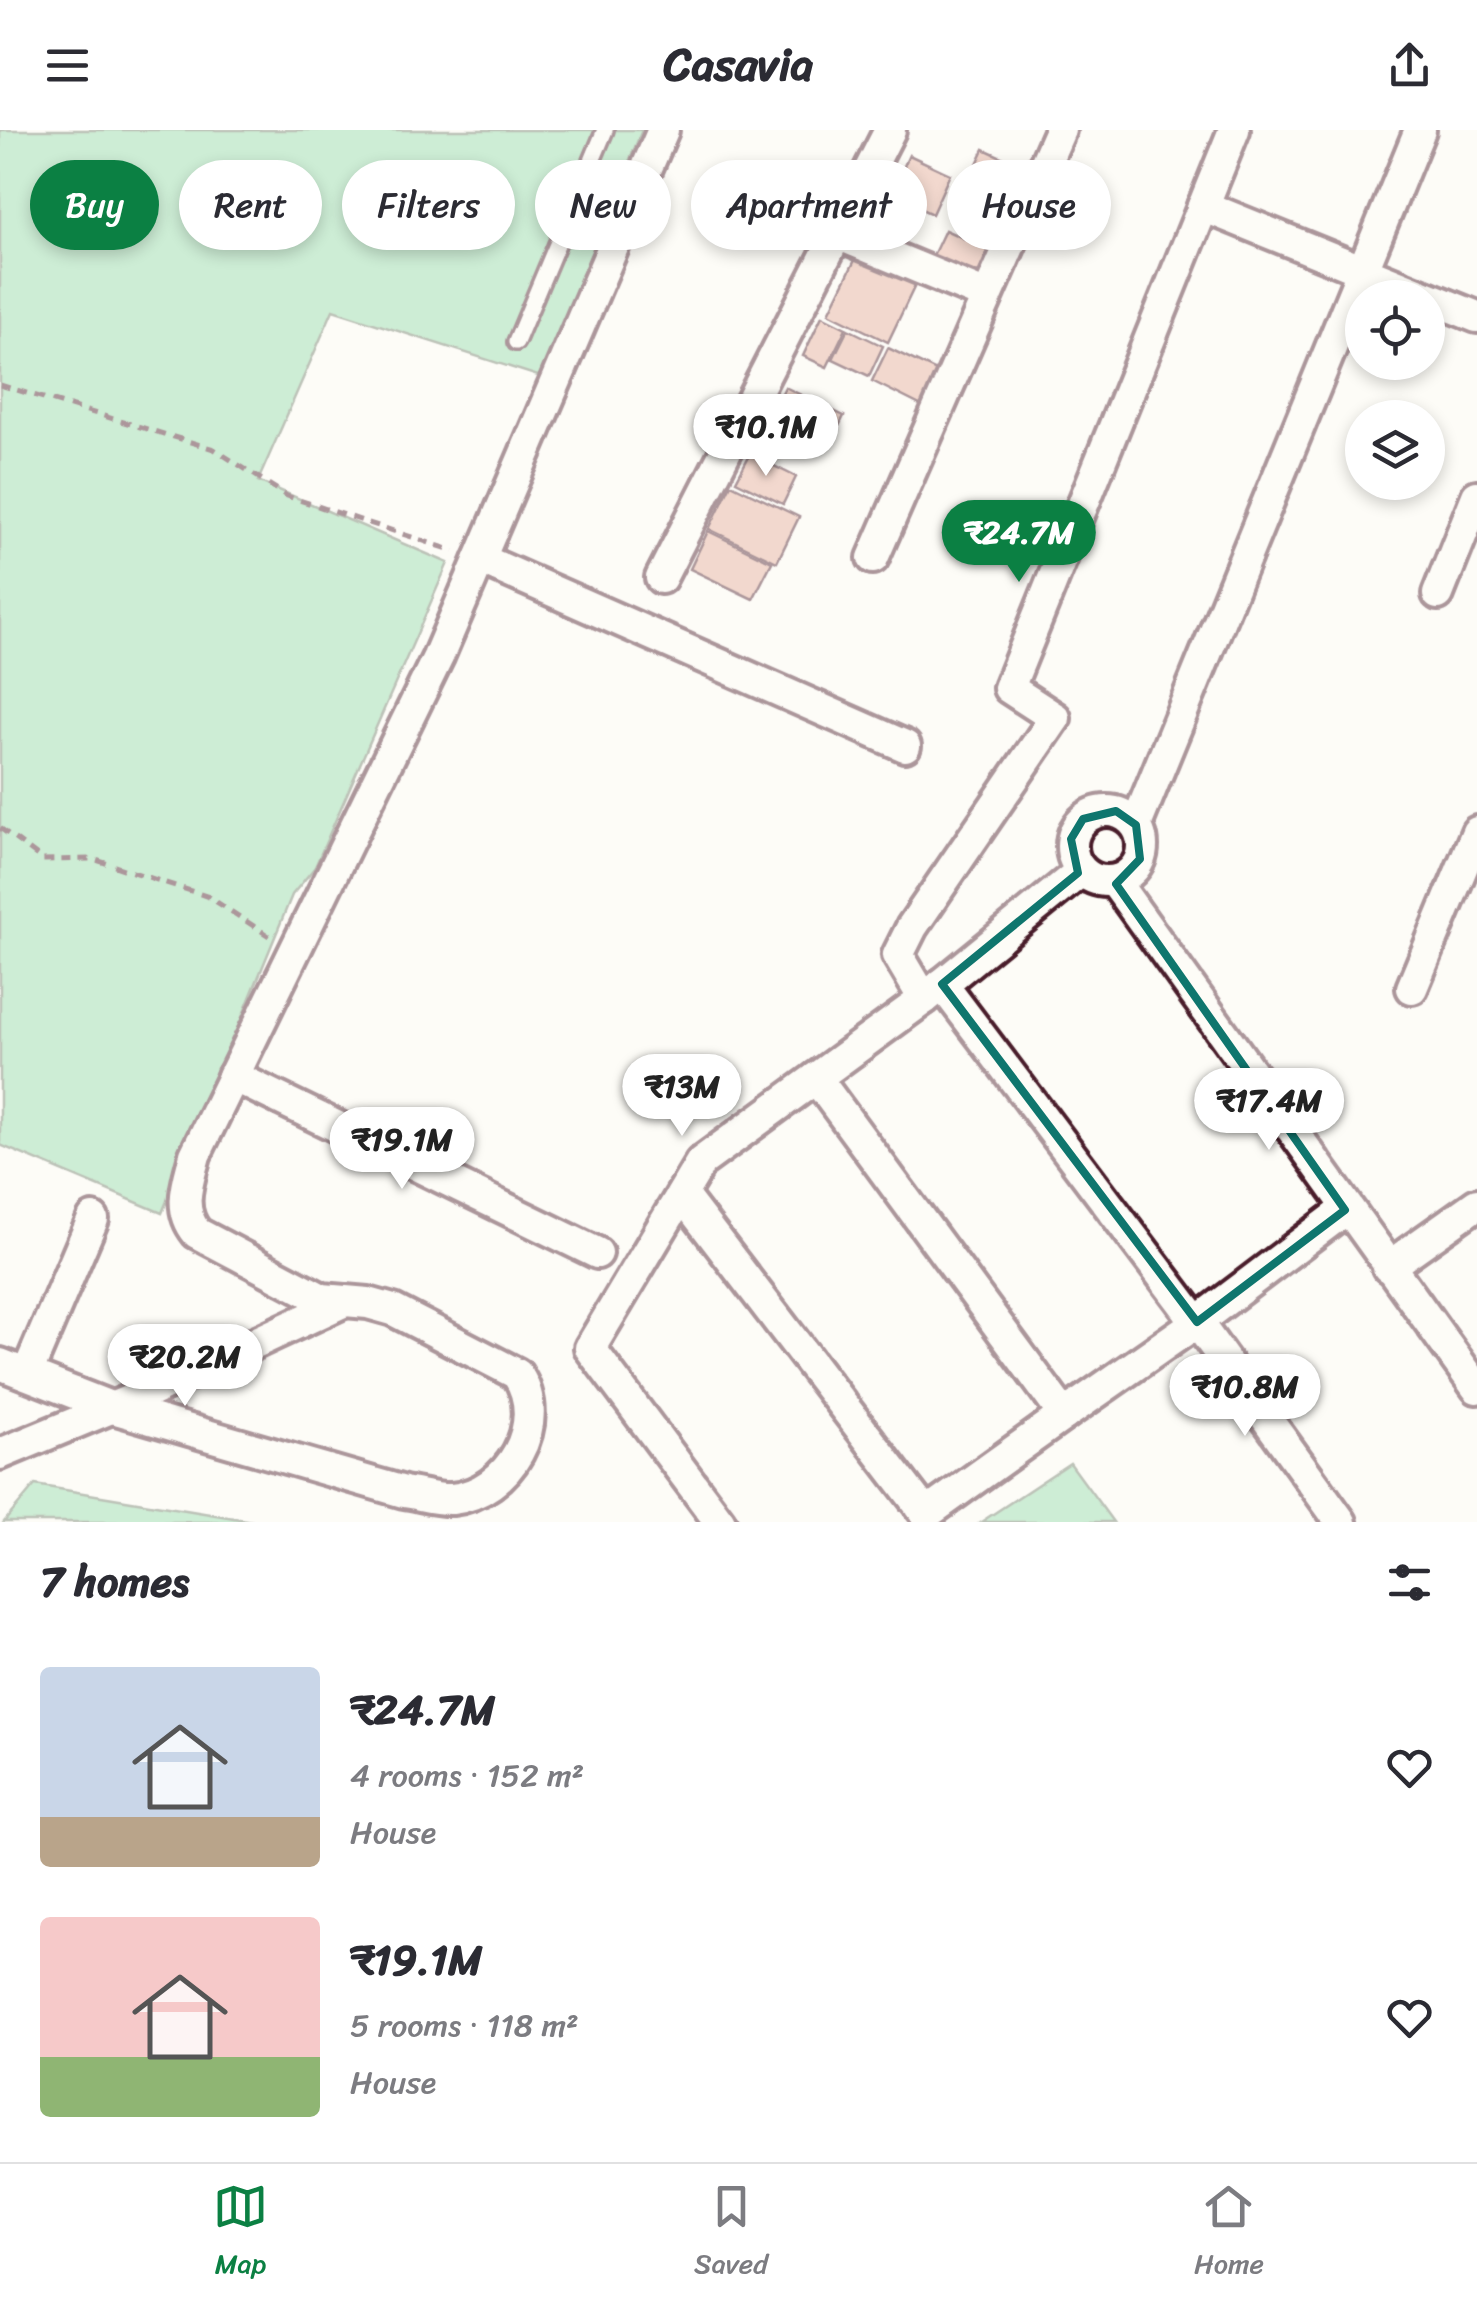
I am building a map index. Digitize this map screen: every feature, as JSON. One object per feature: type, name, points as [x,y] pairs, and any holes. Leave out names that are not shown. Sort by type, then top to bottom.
[{"type":"street","points":[[93,1219],[13,1369],[112,1408],[404,1492],[448,1499],[473,1494],[494,1482],[514,1462],[526,1437],[528,1390],[518,1374],[393,1310],[322,1299],[196,1233],[185,1219],[185,1196],[195,1155],[438,657],[663,130]]},
{"type":"street","points":[[875,160],[890,130]]},
{"type":"street","points":[[872,558],[1060,130]]},
{"type":"street","points":[[1234,130],[1009,688],[1054,718],[912,927],[898,955],[933,992],[1197,1322],[1341,1522]]},
{"type":"street","points":[[1136,825],[1420,130]]},
{"type":"street","points":[[1203,206],[1477,317]]},
{"type":"street","points":[[661,578],[829,250]]},
{"type":"street","points":[[876,250],[987,296]]},
{"type":"street","points":[[1438,594],[1477,496]]},
{"type":"street","points":[[480,559],[905,746]]},
{"type":"street","points":[[1116,811],[1136,825],[1141,835],[1140,859],[1125,876],[1102,881],[1081,871],[1075,862],[1072,838],[1083,819],[1093,813],[1116,811]]},
{"type":"street","points":[[1412,988],[1477,832]]},
{"type":"street","points":[[720,1522],[590,1348],[701,1162],[933,992],[1081,871]]},
{"type":"street","points":[[1114,881],[1477,1388]]},
{"type":"street","points":[[233,1076],[597,1254]]},
{"type":"street","points":[[816,1078],[1064,1415]]},
{"type":"street","points":[[682,1195],[926,1514],[1197,1322],[1346,1210]]},
{"type":"street","points":[[1388,1267],[1477,1204]]},
{"type":"street","points":[[0,1454],[112,1408],[344,1302]]},
{"type":"lane","points":[[516,342],[605,130]]},
{"type":"path","points":[[0,385],[214,449],[287,496],[480,559]]},
{"type":"path","points":[[0,828],[43,860],[93,859],[209,897],[294,952]]},
{"type":"highlighted area","points":[[1116,811],[1136,825],[1140,859],[1116,884],[1345,1210],[1197,1322],[942,984],[1078,873],[1071,839],[1083,819]]},
{"type":"green space","points":[[0,130],[642,130],[630,160],[535,160],[535,250],[593,250],[541,377],[333,310],[258,481],[448,563],[315,867],[292,895],[162,1213],[0,1145]]},
{"type":"green space","points":[[1070,1463],[1113,1522],[981,1522]]},
{"type":"green space","points":[[35,1485],[258,1522],[4,1522]]},
{"type":"building","points":[[984,149],[1008,160],[979,160]]},
{"type":"building","points":[[927,163],[947,173],[932,214],[927,212]]},
{"type":"building","points":[[945,230],[947,250],[990,250],[999,254],[982,291],[928,266]]},
{"type":"building","points":[[860,250],[919,277],[888,342],[829,313]]},
{"type":"building","points":[[822,316],[846,328],[827,367],[803,356]]},
{"type":"building","points":[[848,329],[883,346],[869,376],[833,359]]},
{"type":"building","points":[[888,348],[943,374],[926,408],[872,381]]},
{"type":"building","points":[[785,387],[844,416],[830,444],[771,416]]},
{"type":"building","points":[[750,454],[796,477],[783,504],[736,481]]},
{"type":"building","points":[[731,484],[799,517],[777,562],[709,529]]},
{"type":"building","points":[[708,531],[772,562],[753,599],[690,569]]}]
